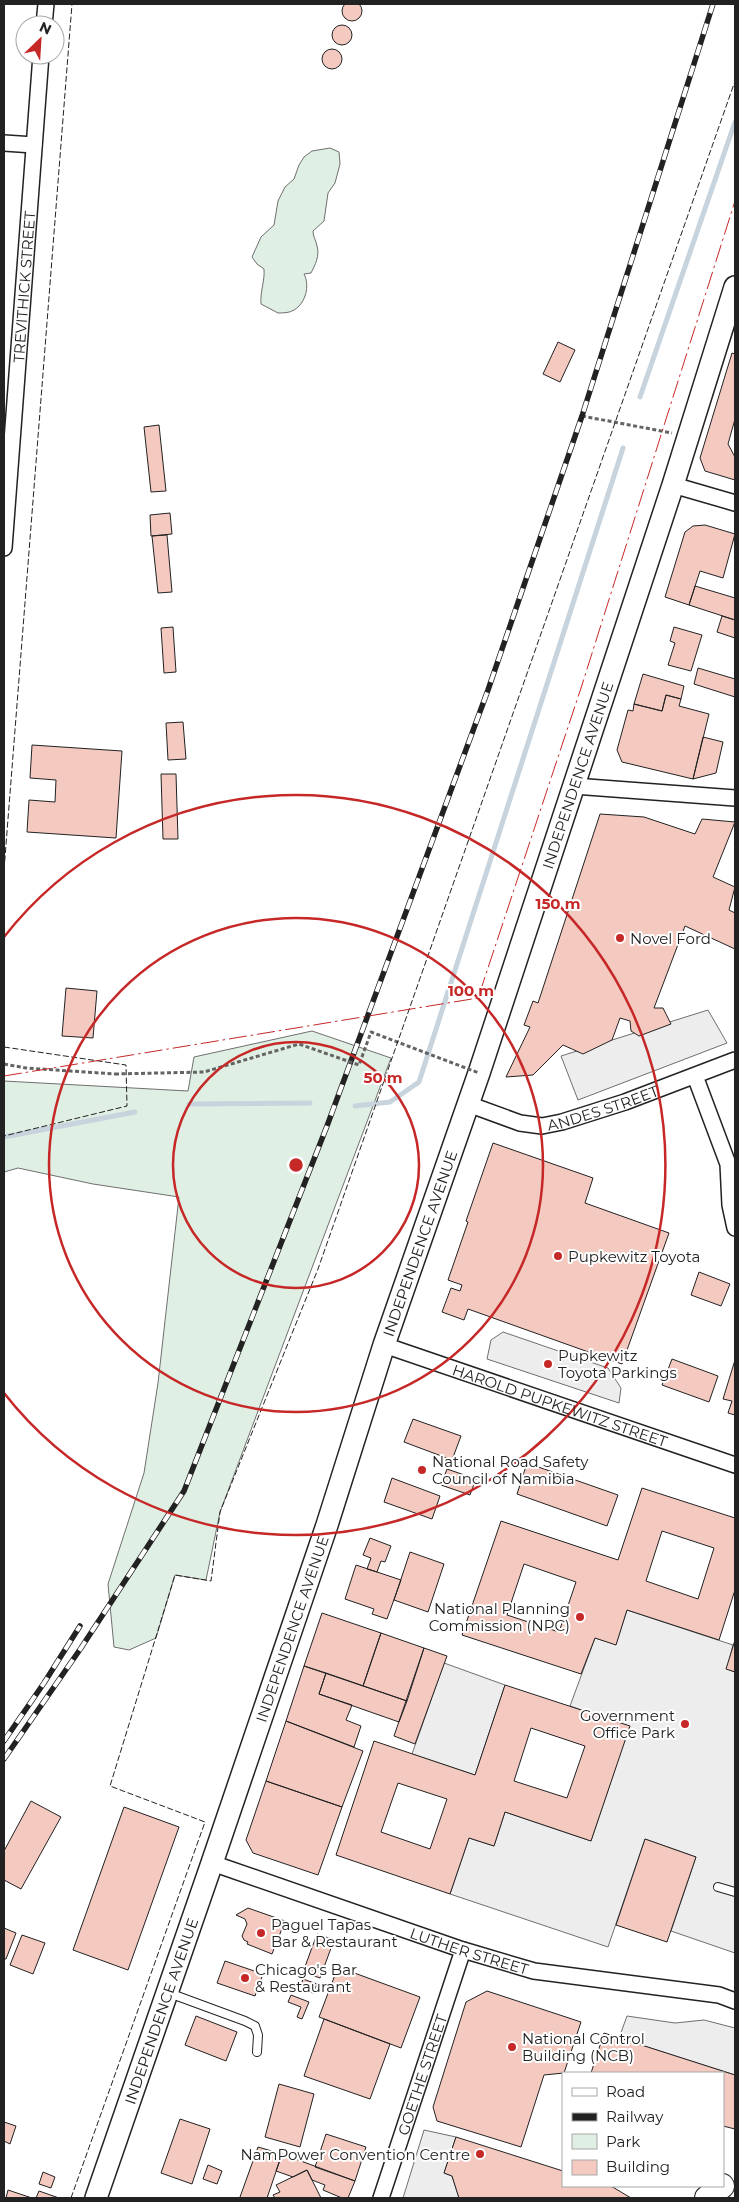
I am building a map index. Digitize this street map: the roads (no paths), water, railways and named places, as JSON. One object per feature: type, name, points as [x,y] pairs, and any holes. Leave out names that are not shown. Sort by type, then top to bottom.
[{"type":"main road","name":"INDEPENDENCE AVENUE","points":[[96,2198],[327,1525],[384,1345],[479,1073],[673,485],[735,287]]},
{"type":"main road","points":[[724,2183],[735,2174]]},
{"type":"main road","points":[[707,2198],[720,2187]]},
{"type":"street","name":"TREVITHICK STREET","points":[[4,548],[40,65]]},
{"type":"street","points":[[4,143],[34,145]]},
{"type":"street","points":[[673,485],[735,503]]},
{"type":"street","points":[[574,786],[735,798]]},
{"type":"street","name":"ANDES STREET","points":[[468,1104],[520,1123],[542,1126],[562,1122],[625,1102],[735,1060]]},
{"type":"street","points":[[695,1076],[728,1164],[730,1205],[735,1228]]},
{"type":"street","name":"HAROLD PUPKEWITZ STREET","points":[[384,1345],[735,1464]]},
{"type":"street","name":"LUTHER STREET","points":[[212,1863],[463,1950],[534,1971],[719,1995],[735,2001]]},
{"type":"street","name":"GOETHE STREET","points":[[381,2198],[463,1950]]},
{"type":"lane","points":[[718,1887],[735,1892]]},
{"type":"lane","points":[[167,1993],[255,2026],[258,2035],[257,2052]]},
{"type":"waterway","points":[[640,397],[735,122]]},
{"type":"waterway","points":[[355,1106],[390,1102],[419,1082],[623,448]]},
{"type":"waterway","points":[[189,1104],[310,1103]]},
{"type":"waterway","points":[[4,1137],[135,1112]]},
{"type":"railway","points":[[4,1759],[81,1648],[184,1491],[327,1126],[488,690],[582,416],[713,4]]},
{"type":"railway","points":[[4,1741],[80,1626]]},
{"type":"place","name":"Novel Ford","points":[[620,938]]},
{"type":"place","name":"Pupkewitz Toyota","points":[[558,1256]]},
{"type":"place","name":"Pupkewitz Toyota Parkings","points":[[548,1364]]},
{"type":"place","name":"National Road Safety Council of Namibia","points":[[422,1470]]},
{"type":"place","name":"National Planning Commission (NPC)","points":[[580,1617]]},
{"type":"place","name":"Government Office Park","points":[[685,1724]]},
{"type":"place","name":"Paguel Tapas Bar & Restaurant","points":[[261,1933]]},
{"type":"place","name":"Chicago's Bar & Restaurant","points":[[245,1978]]},
{"type":"place","name":"National Control Building (NCB)","points":[[512,2047]]},
{"type":"place","name":"NamPower Convention Centre","points":[[480,2154]]}]
